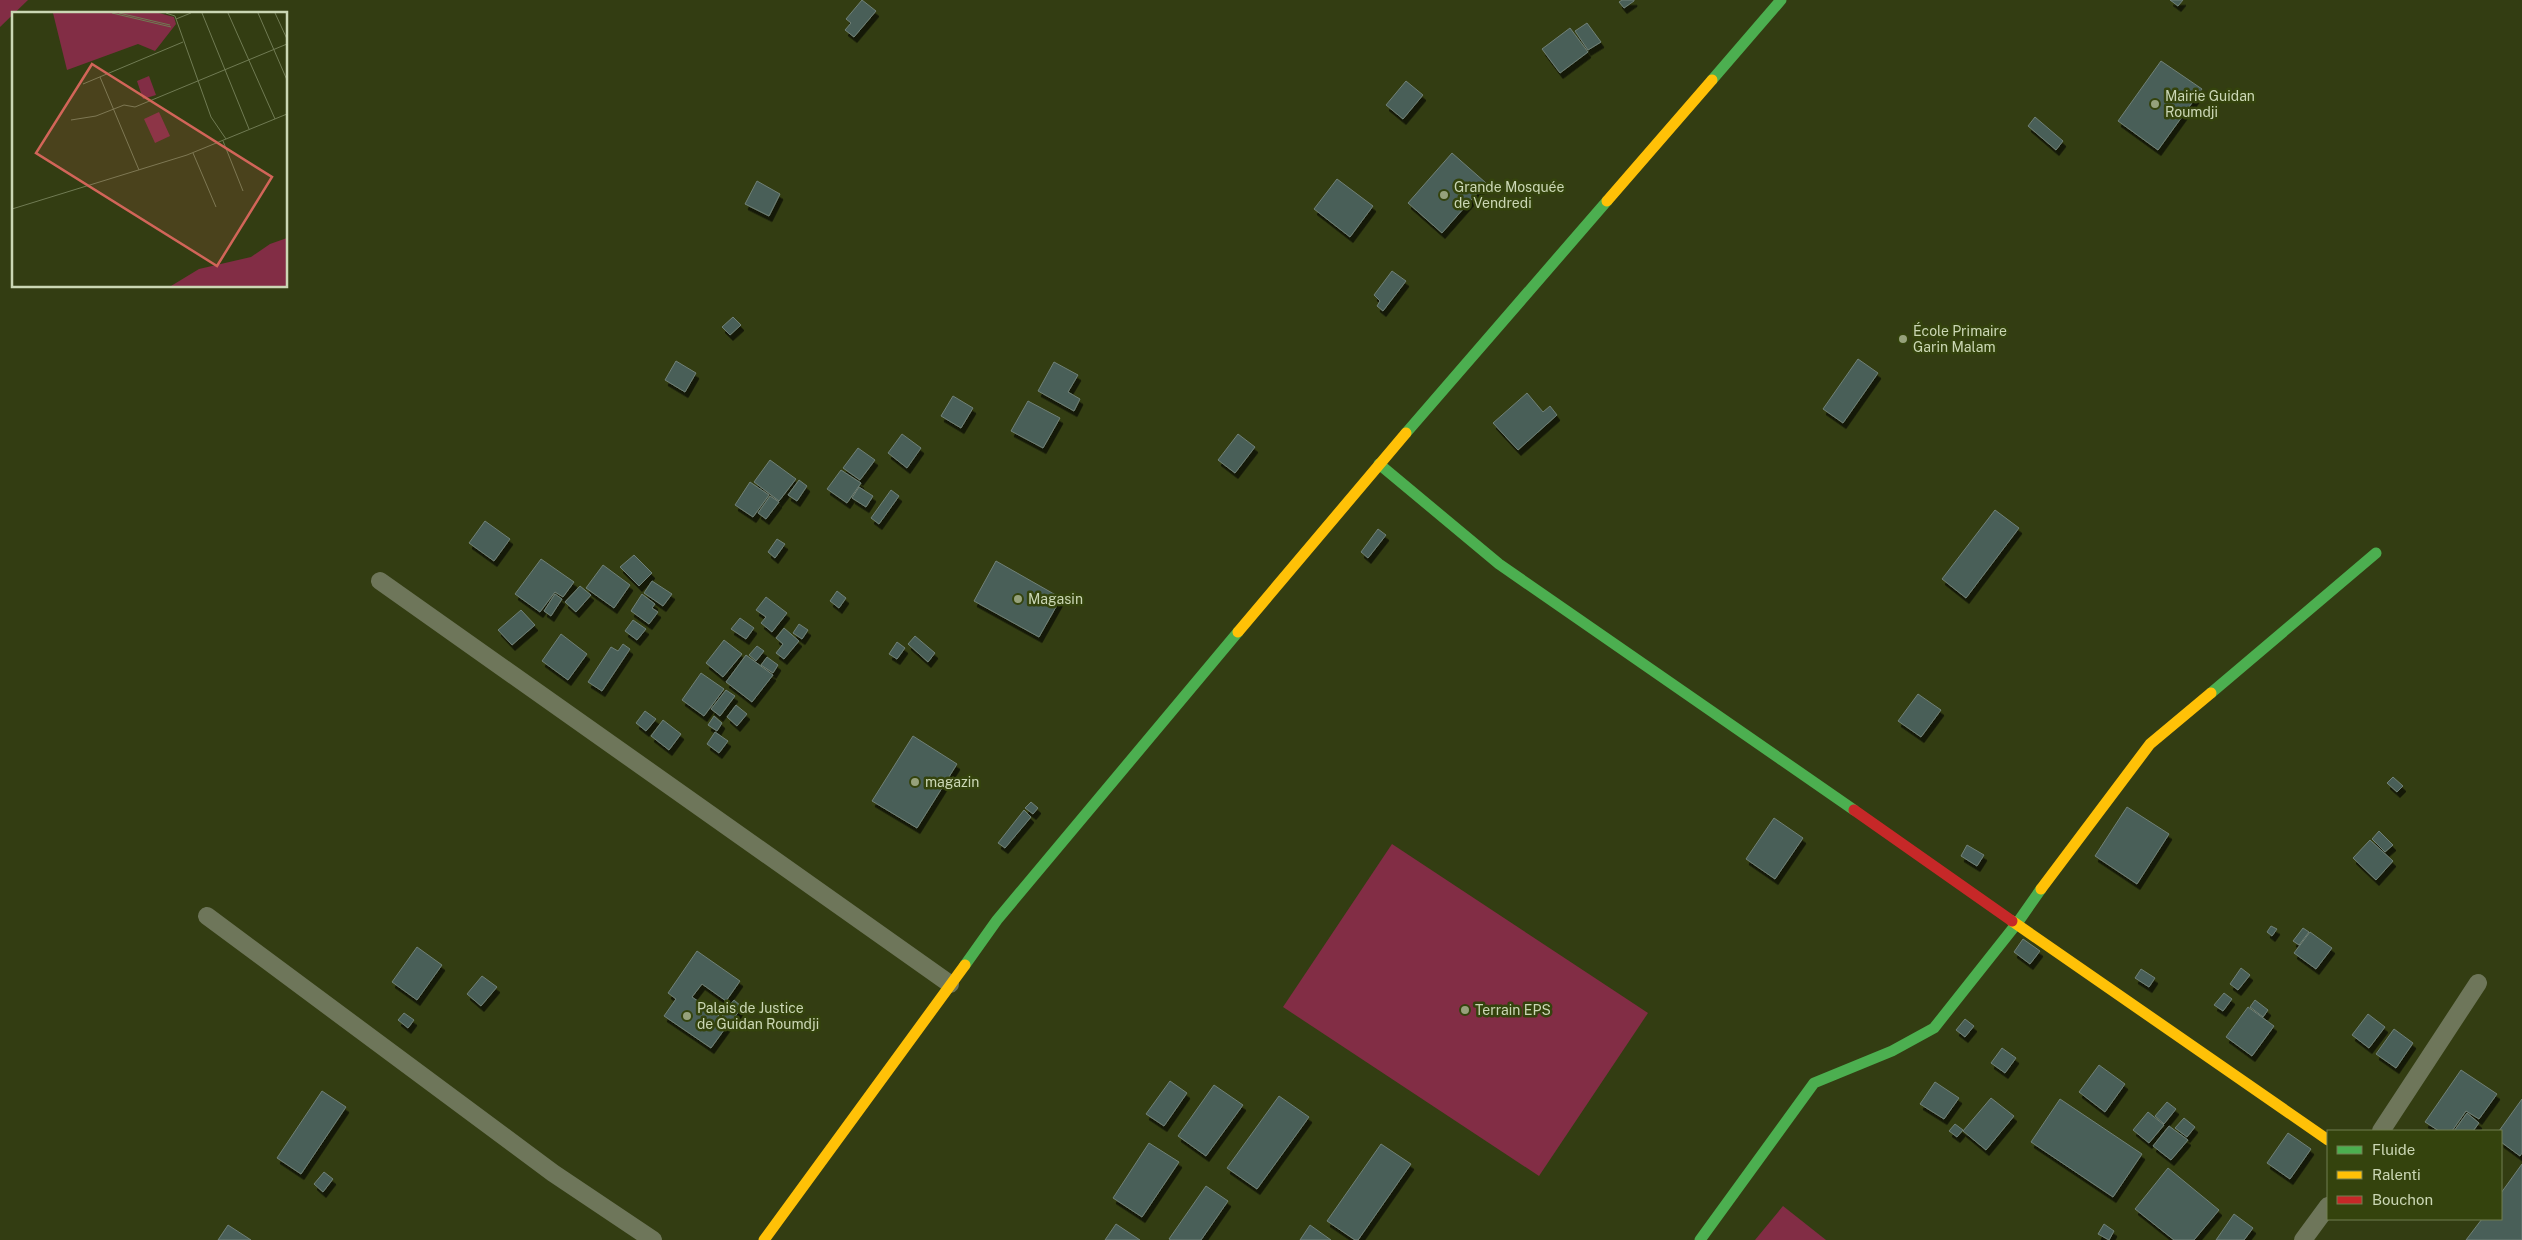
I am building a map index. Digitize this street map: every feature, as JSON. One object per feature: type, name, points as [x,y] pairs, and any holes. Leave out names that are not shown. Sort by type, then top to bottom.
[{"type":"main road","points":[[764,1240],[1003,912],[1379,464],[1781,0]]},
{"type":"main road","points":[[1379,464],[1499,564],[2018,922],[2327,1139]]},
{"type":"main road","points":[[1700,1240],[1814,1083],[1855,1064],[1892,1052],[1934,1028],[2018,922],[2069,850],[2150,744],[2376,553]]},
{"type":"street","points":[[380,581],[950,984]]},
{"type":"street","points":[[207,916],[553,1172],[652,1240]]},
{"type":"street","points":[[2382,1130],[2478,983]]},
{"type":"street","points":[[2303,1240],[2327,1207]]},
{"type":"shaded area","points":[[0,0],[28,0],[16,12],[12,12],[12,15],[0,27]]},
{"type":"shaded area","name":"Terrain EPS","points":[[1392,844],[1648,1013],[1539,1176],[1283,1007]]},
{"type":"shaded area","points":[[1783,1206],[1826,1240],[1755,1240]]},
{"type":"building","points":[[862,0],[876,11],[854,37],[845,30],[851,23],[846,19]]},
{"type":"building","points":[[1622,0],[1634,1],[1624,8],[1619,2]]},
{"type":"building","points":[[2170,0],[2183,0],[2178,6]]},
{"type":"building","points":[[1587,23],[1601,42],[1588,50],[1575,31]]},
{"type":"building","points":[[1570,28],[1588,52],[1560,73],[1542,49]]},
{"type":"building","points":[[2161,61],[2202,89],[2158,150],[2118,121]]},
{"type":"building","points":[[1406,81],[1423,95],[1403,119],[1386,105]]},
{"type":"building","points":[[2035,117],[2063,141],[2056,150],[2028,126]]},
{"type":"building","points":[[1452,153],[1486,183],[1442,233],[1408,203]]},
{"type":"building","points":[[1337,179],[1373,206],[1350,237],[1314,209]]},
{"type":"building","points":[[757,181],[780,194],[769,216],[745,204]]},
{"type":"building","points":[[1392,271],[1406,281],[1383,311],[1377,306],[1380,301],[1374,295]]},
{"type":"building","points":[[733,317],[741,325],[730,335],[722,327]]},
{"type":"building","points":[[1858,359],[1878,373],[1843,423],[1823,409]]},
{"type":"building","points":[[676,361],[696,373],[685,392],[665,380]]},
{"type":"building","points":[[1054,362],[1078,375],[1068,392],[1080,399],[1074,411],[1038,391]]},
{"type":"building","points":[[1527,393],[1543,412],[1550,406],[1557,415],[1518,450],[1493,423]]},
{"type":"building","points":[[953,396],[973,408],[961,428],[941,416]]},
{"type":"building","points":[[1028,401],[1060,418],[1043,448],[1011,431]]},
{"type":"building","points":[[902,434],[921,448],[907,468],[888,453]]},
{"type":"building","points":[[1238,434],[1255,447],[1235,473],[1218,460]]},
{"type":"building","points":[[858,448],[875,460],[860,480],[843,468]]},
{"type":"building","points":[[770,460],[796,479],[779,501],[754,482]]},
{"type":"building","points":[[841,470],[861,483],[847,503],[827,489]]},
{"type":"building","points":[[799,480],[807,486],[797,501],[788,495]]},
{"type":"building","points":[[750,482],[769,495],[753,517],[735,505]]},
{"type":"building","points":[[859,487],[873,496],[866,507],[852,498]]},
{"type":"building","points":[[891,490],[899,496],[879,524],[871,518]]},
{"type":"building","points":[[770,496],[779,502],[766,519],[758,513]]},
{"type":"building","points":[[1995,510],[2019,528],[1966,598],[1942,579]]},
{"type":"building","points":[[485,521],[510,539],[494,561],[469,543]]},
{"type":"building","points":[[1378,529],[1386,535],[1368,558],[1361,552]]},
{"type":"building","points":[[777,539],[785,544],[775,558],[768,552]]},
{"type":"building","points":[[634,555],[652,573],[639,586],[620,567]]},
{"type":"building","points":[[541,559],[574,582],[563,597],[555,592],[540,612],[515,594]]},
{"type":"building","name":"Magasin","points":[[996,561],[1061,598],[1039,637],[974,601]]},
{"type":"building","points":[[603,565],[630,585],[614,608],[586,588]]},
{"type":"building","points":[[652,581],[672,594],[663,606],[644,593]]},
{"type":"building","points":[[580,586],[591,595],[576,612],[565,602]]},
{"type":"building","points":[[837,591],[846,598],[839,608],[830,601]]},
{"type":"building","points":[[555,594],[562,599],[551,616],[544,611]]},
{"type":"building","points":[[642,594],[655,604],[652,608],[658,612],[649,624],[631,611]]},
{"type":"building","points":[[766,597],[787,613],[772,632],[761,623],[766,617],[756,610]]},
{"type":"building","points":[[521,610],[535,625],[512,645],[498,630]]},
{"type":"building","points":[[740,618],[754,628],[746,639],[731,629]]},
{"type":"building","points":[[633,620],[646,629],[637,640],[625,631]]},
{"type":"building","points":[[799,624],[808,630],[802,639],[793,633]]},
{"type":"building","points":[[784,628],[799,641],[784,659],[776,653],[783,644],[776,638]]},
{"type":"building","points":[[561,634],[587,654],[568,680],[542,661]]},
{"type":"building","points":[[915,636],[935,653],[928,662],[908,644]]},
{"type":"building","points":[[724,640],[742,654],[723,677],[706,663]]},
{"type":"building","points":[[897,642],[905,648],[897,659],[889,654]]},
{"type":"building","points":[[623,644],[630,649],[602,691],[588,682],[611,647],[618,651]]},
{"type":"building","points":[[757,646],[764,651],[756,661],[749,655]]},
{"type":"building","points":[[746,655],[773,675],[752,702],[726,682]]},
{"type":"building","points":[[767,657],[778,665],[773,673],[761,665]]},
{"type":"building","points":[[701,673],[724,689],[704,716],[682,700]]},
{"type":"building","points":[[726,690],[735,696],[720,716],[711,709]]},
{"type":"building","points":[[1918,694],[1941,710],[1921,737],[1898,721]]},
{"type":"building","points":[[736,705],[747,714],[737,726],[727,717]]},
{"type":"building","points":[[645,711],[656,719],[646,731],[636,723]]},
{"type":"building","points":[[714,716],[722,723],[717,731],[708,725]]},
{"type":"building","points":[[663,720],[681,734],[669,750],[651,736]]},
{"type":"building","points":[[715,732],[728,741],[719,753],[707,744]]},
{"type":"building","name":"magazin","points":[[913,736],[957,764],[917,828],[872,801]]},
{"type":"building","points":[[2393,777],[2403,786],[2397,792],[2387,783]]},
{"type":"building","points":[[1031,802],[1038,808],[1033,814],[1025,808]]},
{"type":"building","points":[[2127,807],[2169,834],[2137,884],[2095,856]]},
{"type":"building","points":[[1024,810],[1031,817],[1005,848],[998,843]]},
{"type":"building","points":[[1774,818],[1803,838],[1775,879],[1746,859]]},
{"type":"building","points":[[2379,831],[2393,845],[2385,852],[2372,839]]},
{"type":"building","points":[[2370,840],[2393,861],[2376,880],[2353,858]]},
{"type":"building","points":[[1967,845],[1984,855],[1977,866],[1961,856]]},
{"type":"building","points":[[2271,926],[2277,929],[2272,936],[2267,932]]},
{"type":"building","points":[[2303,928],[2309,932],[2299,945],[2293,941]]},
{"type":"building","points":[[2310,932],[2332,948],[2316,969],[2294,953]]},
{"type":"building","points":[[2023,939],[2040,951],[2030,964],[2014,952]]},
{"type":"building","points":[[417,947],[442,965],[417,1000],[392,982]]},
{"type":"building","points":[[697,951],[740,981],[726,1001],[702,984],[692,997],[729,1023],[711,1048],[664,1016],[676,999],[668,993]]},
{"type":"building","points":[[2241,968],[2250,975],[2238,990],[2230,984]]},
{"type":"building","points":[[2141,969],[2155,978],[2149,987],[2135,978]]},
{"type":"building","points":[[482,976],[497,987],[481,1006],[467,994]]},
{"type":"building","points":[[2224,993],[2232,999],[2223,1011],[2214,1005]]},
{"type":"building","points":[[734,1000],[742,1007],[731,1022],[722,1015]]},
{"type":"building","points":[[2255,1000],[2268,1010],[2263,1017],[2250,1007]]},
{"type":"building","points":[[2248,1007],[2274,1026],[2252,1056],[2226,1037]]},
{"type":"building","points":[[404,1013],[414,1020],[408,1028],[398,1020]]},
{"type":"building","points":[[2368,1014],[2385,1027],[2369,1048],[2352,1035]]},
{"type":"building","points":[[1965,1019],[1974,1026],[1965,1037],[1956,1030]]},
{"type":"building","points":[[2394,1029],[2413,1043],[2396,1068],[2376,1054]]},
{"type":"building","points":[[2002,1048],[2016,1058],[2005,1073],[1991,1063]]},
{"type":"building","points":[[2099,1065],[2125,1084],[2105,1112],[2079,1092]]},
{"type":"building","points":[[2461,1070],[2497,1094],[2479,1119],[2466,1111],[2453,1130],[2437,1130],[2425,1122]]},
{"type":"building","points":[[1170,1081],[1187,1093],[1164,1126],[1146,1114]]},
{"type":"building","points":[[1935,1082],[1959,1098],[1944,1119],[1920,1104]]},
{"type":"building","points":[[1214,1085],[1243,1105],[1206,1156],[1178,1136]]},
{"type":"building","points":[[322,1091],[346,1107],[301,1174],[277,1158]]},
{"type":"building","points":[[1279,1096],[1309,1117],[1257,1189],[1227,1168]]},
{"type":"building","points":[[1991,1098],[2014,1116],[1986,1150],[1963,1131]]},
{"type":"building","points":[[2060,1099],[2142,1154],[2113,1197],[2031,1142]]},
{"type":"building","points":[[2522,1099],[2522,1153],[2520,1156],[2502,1143],[2502,1130],[2500,1130]]},
{"type":"building","points":[[2167,1102],[2176,1109],[2164,1124],[2155,1116]]},
{"type":"building","points":[[2148,1112],[2164,1125],[2149,1143],[2133,1130]]},
{"type":"building","points":[[2467,1113],[2479,1123],[2474,1130],[2455,1130]]},
{"type":"building","points":[[2184,1118],[2195,1127],[2187,1137],[2175,1128]]},
{"type":"building","points":[[1955,1124],[1963,1130],[1957,1137],[1949,1131]]},
{"type":"building","points":[[2169,1126],[2188,1140],[2171,1160],[2153,1146]]},
{"type":"building","points":[[2288,1133],[2311,1149],[2290,1179],[2267,1163]]},
{"type":"building","points":[[1149,1143],[1179,1162],[1142,1217],[1113,1198]]},
{"type":"building","points":[[1381,1144],[1411,1164],[1358,1240],[1355,1240],[1327,1221]]},
{"type":"building","points":[[2522,1164],[2522,1240],[2466,1240],[2481,1220],[2502,1220],[2502,1192]]},
{"type":"building","points":[[2168,1168],[2219,1210],[2194,1240],[2174,1240],[2135,1209]]},
{"type":"building","points":[[324,1172],[333,1179],[323,1192],[314,1184]]},
{"type":"building","points":[[1206,1186],[1228,1201],[1201,1240],[1169,1239]]},
{"type":"building","points":[[2234,1214],[2253,1228],[2244,1240],[2216,1240]]},
{"type":"building","points":[[1116,1224],[1140,1240],[1105,1240]]},
{"type":"building","points":[[2104,1224],[2114,1231],[2109,1240],[2098,1234]]},
{"type":"building","points":[[228,1225],[251,1240],[218,1240]]},
{"type":"building","points":[[1310,1225],[1331,1240],[1300,1240]]},
{"type":"traffic: fast","points":[[1712,80],[1781,0]]},
{"type":"traffic: fast","points":[[1406,433],[1607,201]]},
{"type":"traffic: fast","points":[[1379,464],[1499,564],[1854,810]]},
{"type":"traffic: fast","points":[[2211,693],[2376,553]]},
{"type":"traffic: fast","points":[[965,965],[997,920],[1238,632]]},
{"type":"traffic: fast","points":[[1700,1240],[1814,1083],[1892,1051],[1934,1028],[2018,922],[2041,889]]},
{"type":"traffic: slow","points":[[1607,201],[1712,80]]},
{"type":"traffic: slow","points":[[1238,632],[1406,433]]},
{"type":"traffic: slow","points":[[2041,889],[2150,744],[2211,693]]},
{"type":"traffic: slow","points":[[2012,921],[2327,1139]]},
{"type":"traffic: slow","points":[[764,1240],[965,965]]},
{"type":"traffic: jam","points":[[1854,810],[2012,921]]},
{"type":"place","name":"Mairie Guidan Roumdji","points":[[2155,104]]},
{"type":"place","name":"Grande Mosquée de Vendredi","points":[[1444,195]]},
{"type":"place","name":"École Primaire Garin Malam","points":[[1903,339]]},
{"type":"place","name":"Magasin","points":[[1018,599]]},
{"type":"place","name":"magazin","points":[[915,782]]},
{"type":"place","name":"Terrain EPS","points":[[1465,1010]]},
{"type":"place","name":"Palais de Justice de Guidan Roumdji","points":[[687,1016]]}]
